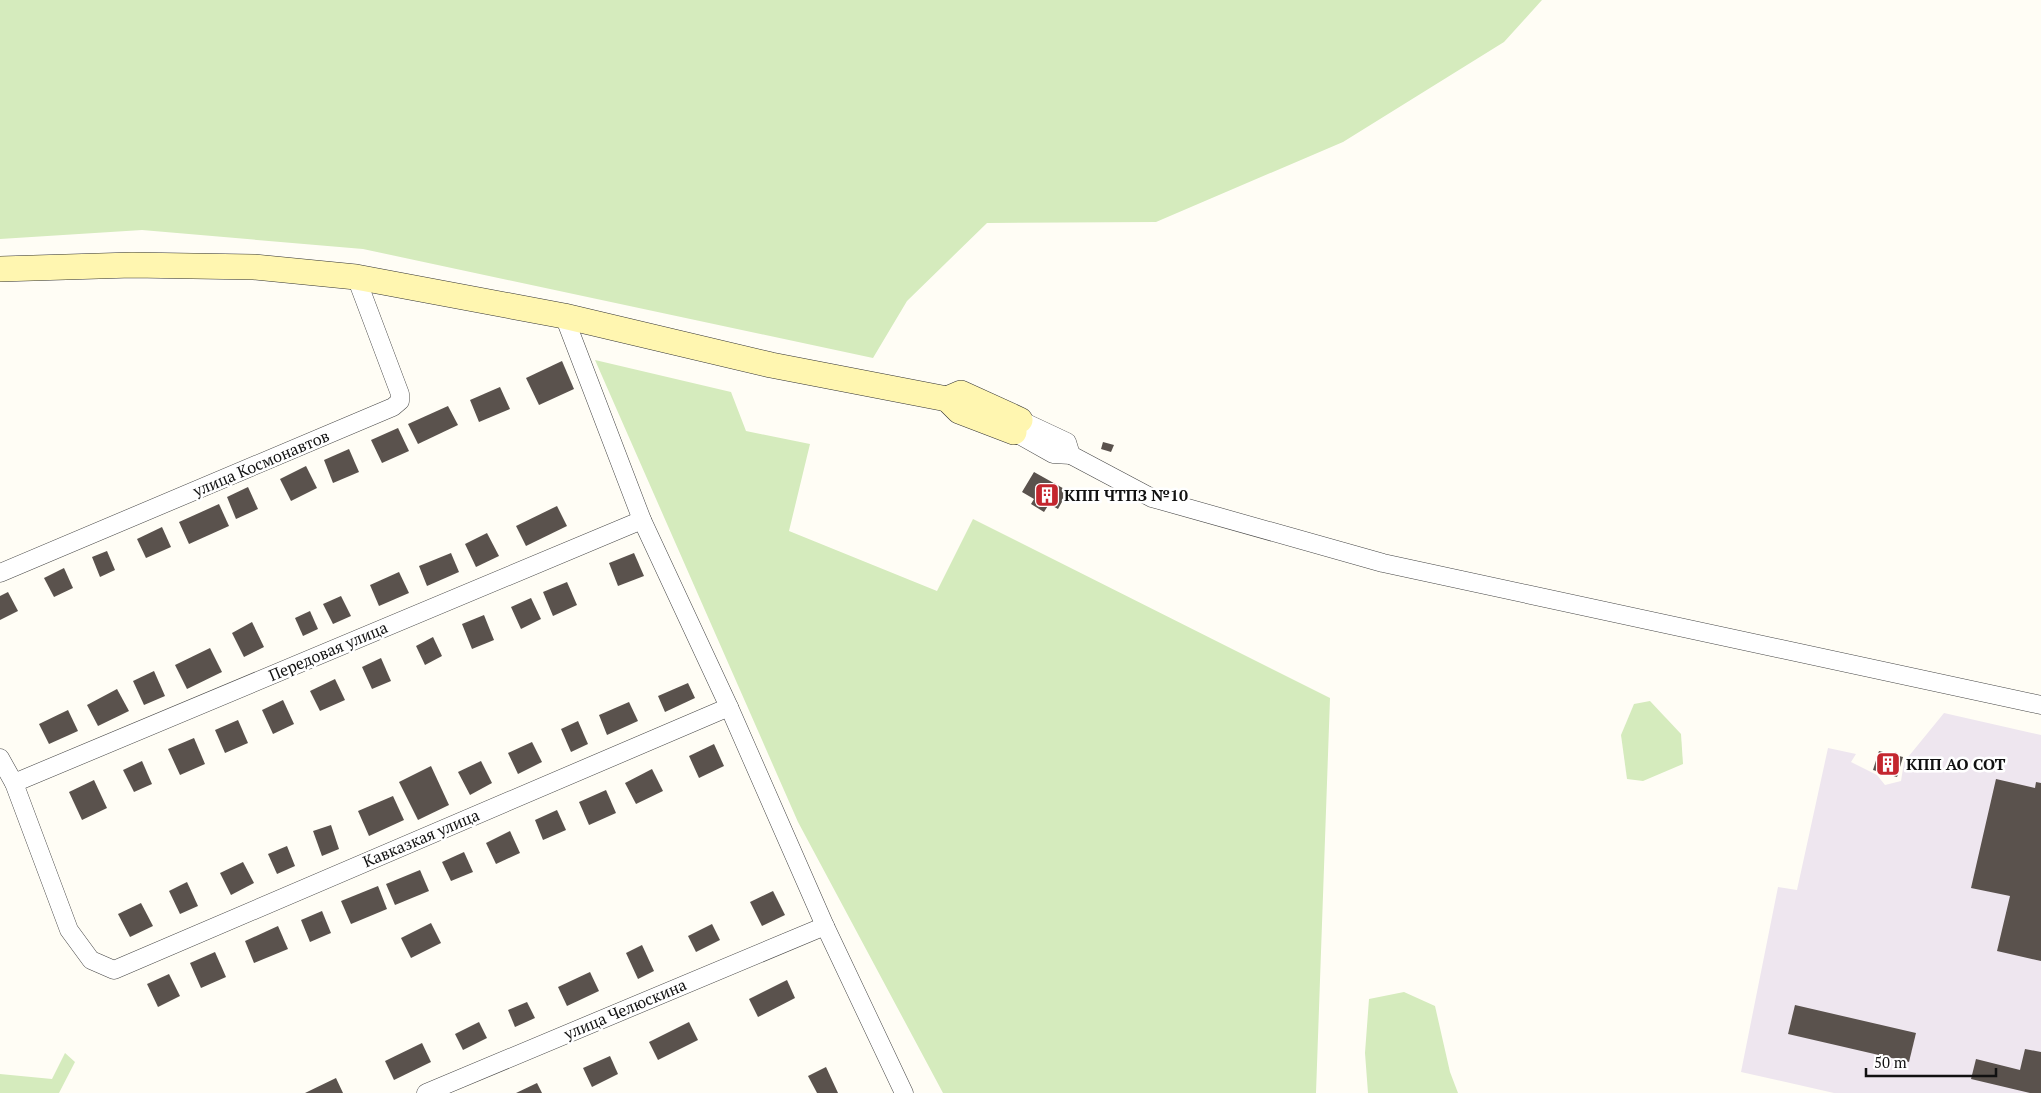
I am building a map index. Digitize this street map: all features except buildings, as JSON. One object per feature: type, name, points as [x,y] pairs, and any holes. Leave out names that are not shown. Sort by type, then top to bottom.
[{"type":"street","points":[[0,268],[132,265],[254,267],[356,277],[564,316],[771,365],[947,399],[961,394],[1017,426],[1067,442],[1071,455],[1152,498],[1383,563],[2041,705]]},
{"type":"street","name":"улица Космонавтов","points":[[0,573],[393,407],[400,402],[400,394],[356,277]]},
{"type":"street","points":[[564,316],[642,520],[729,707],[825,926],[904,1093]]},
{"type":"street","name":"Передовая улица","points":[[14,783],[642,520]]},
{"type":"street","name":"Кавказкая улица","points":[[14,783],[69,930],[91,960],[114,970],[729,707]]},
{"type":"street","points":[[0,758],[14,783]]},
{"type":"street","name":"улица Челюскина","points":[[426,1093],[825,926]]},
{"type":"shaded area","points":[[1944,713],[2041,735],[2041,1093],[1834,1093],[1741,1072],[1778,887],[1797,890],[1828,748],[1856,754],[1851,762],[1877,775],[1885,785],[1901,781],[1904,762]]},
{"type":"green space","points":[[0,0],[1542,0],[1504,42],[1343,142],[1156,222],[987,223],[907,301],[873,358],[363,249],[142,230],[0,239]]},
{"type":"green space","points":[[595,360],[731,392],[746,431],[810,444],[789,531],[937,591],[973,519],[1330,698],[1316,1093],[943,1093],[798,822]]},
{"type":"green space","points":[[1650,701],[1681,734],[1683,764],[1643,781],[1627,779],[1621,735],[1634,704]]},
{"type":"green space","points":[[1404,992],[1435,1006],[1450,1072],[1458,1093],[1368,1093],[1365,1053],[1369,999]]},
{"type":"green space","points":[[65,1053],[75,1062],[59,1093],[0,1093],[0,1074],[52,1079]]},
{"type":"place","name":"КПП ЧТПЗ №10","points":[[1047,495]]},
{"type":"place","name":"КПП АО СОТ","points":[[1888,764]]}]
